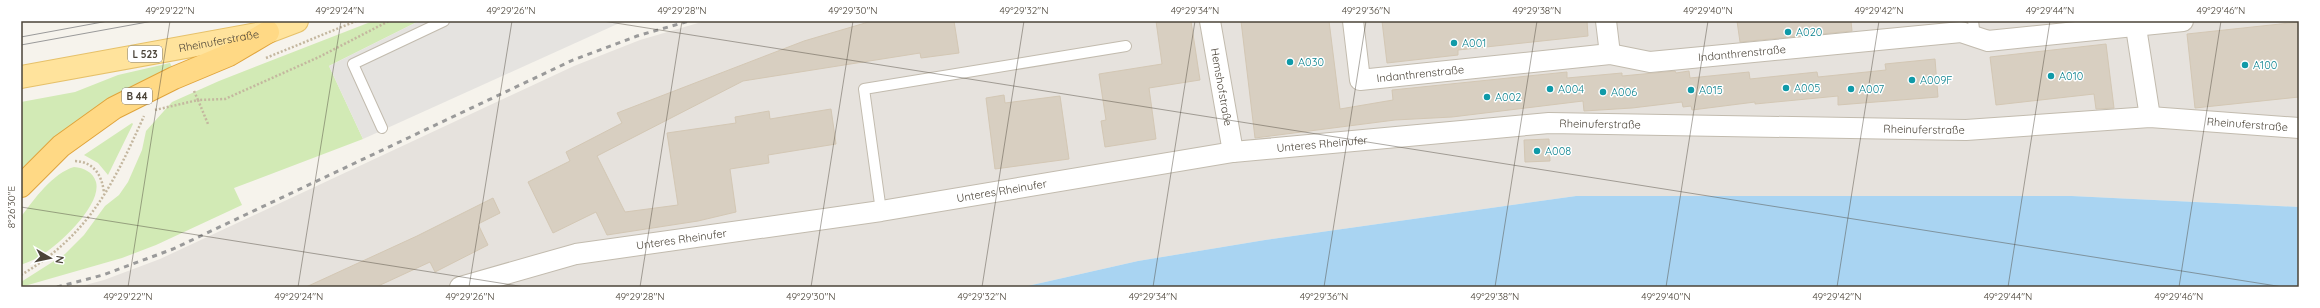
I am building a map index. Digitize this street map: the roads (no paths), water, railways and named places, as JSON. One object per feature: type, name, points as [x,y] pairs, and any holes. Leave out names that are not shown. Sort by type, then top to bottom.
[{"type":"highway","name":"B 44","points":[[21,186],[61,146],[114,108],[174,78],[229,55],[268,32]]},
{"type":"main road","name":"Rheinuferstraße","points":[[21,77],[268,32],[297,21]]},
{"type":"street","name":"Hemshofstraße","points":[[1210,21],[1233,152]]},
{"type":"street","name":"Indanthrenstraße","points":[[1353,21],[1360,80],[1610,54],[1650,62],[1961,32],[1974,29],[1988,41],[2135,24],[2183,21]]},
{"type":"street","points":[[1606,21],[1610,54]]},
{"type":"street","points":[[2135,24],[2150,117]]},
{"type":"street","name":"Rheinuferstraße","points":[[1549,124],[1966,130],[2150,117],[2299,128]]},
{"type":"street","name":"Unteres Rheinufer","points":[[460,287],[576,254],[881,211],[1233,152],[1549,124]]},
{"type":"lane","points":[[382,128],[352,64],[444,21]]},
{"type":"lane","points":[[881,211],[864,89],[1126,46]]},
{"type":"water","points":[[1576,196],[2072,196],[2299,207],[2299,287],[1023,287],[1138,261],[1265,240]]},
{"type":"tram line","points":[[21,37],[108,21]]},
{"type":"tram line","points":[[21,45],[153,21]]},
{"type":"railway","points":[[57,287],[103,275],[173,249],[573,60],[637,36],[689,21]]},
{"type":"place","name":"A020","points":[[1788,32]]},
{"type":"place","name":"A001","points":[[1454,43]]},
{"type":"place","name":"A030","points":[[1290,62]]},
{"type":"place","name":"A100","points":[[2245,65]]},
{"type":"place","name":"A010","points":[[2051,76]]},
{"type":"place","name":"A009F","points":[[1912,80]]},
{"type":"place","name":"A005","points":[[1786,88]]},
{"type":"place","name":"A004","points":[[1550,89]]},
{"type":"place","name":"A007","points":[[1851,89]]},
{"type":"place","name":"A015","points":[[1691,90]]},
{"type":"place","name":"A006","points":[[1603,92]]},
{"type":"place","name":"A002","points":[[1487,97]]},
{"type":"place","name":"A008","points":[[1537,151]]}]
